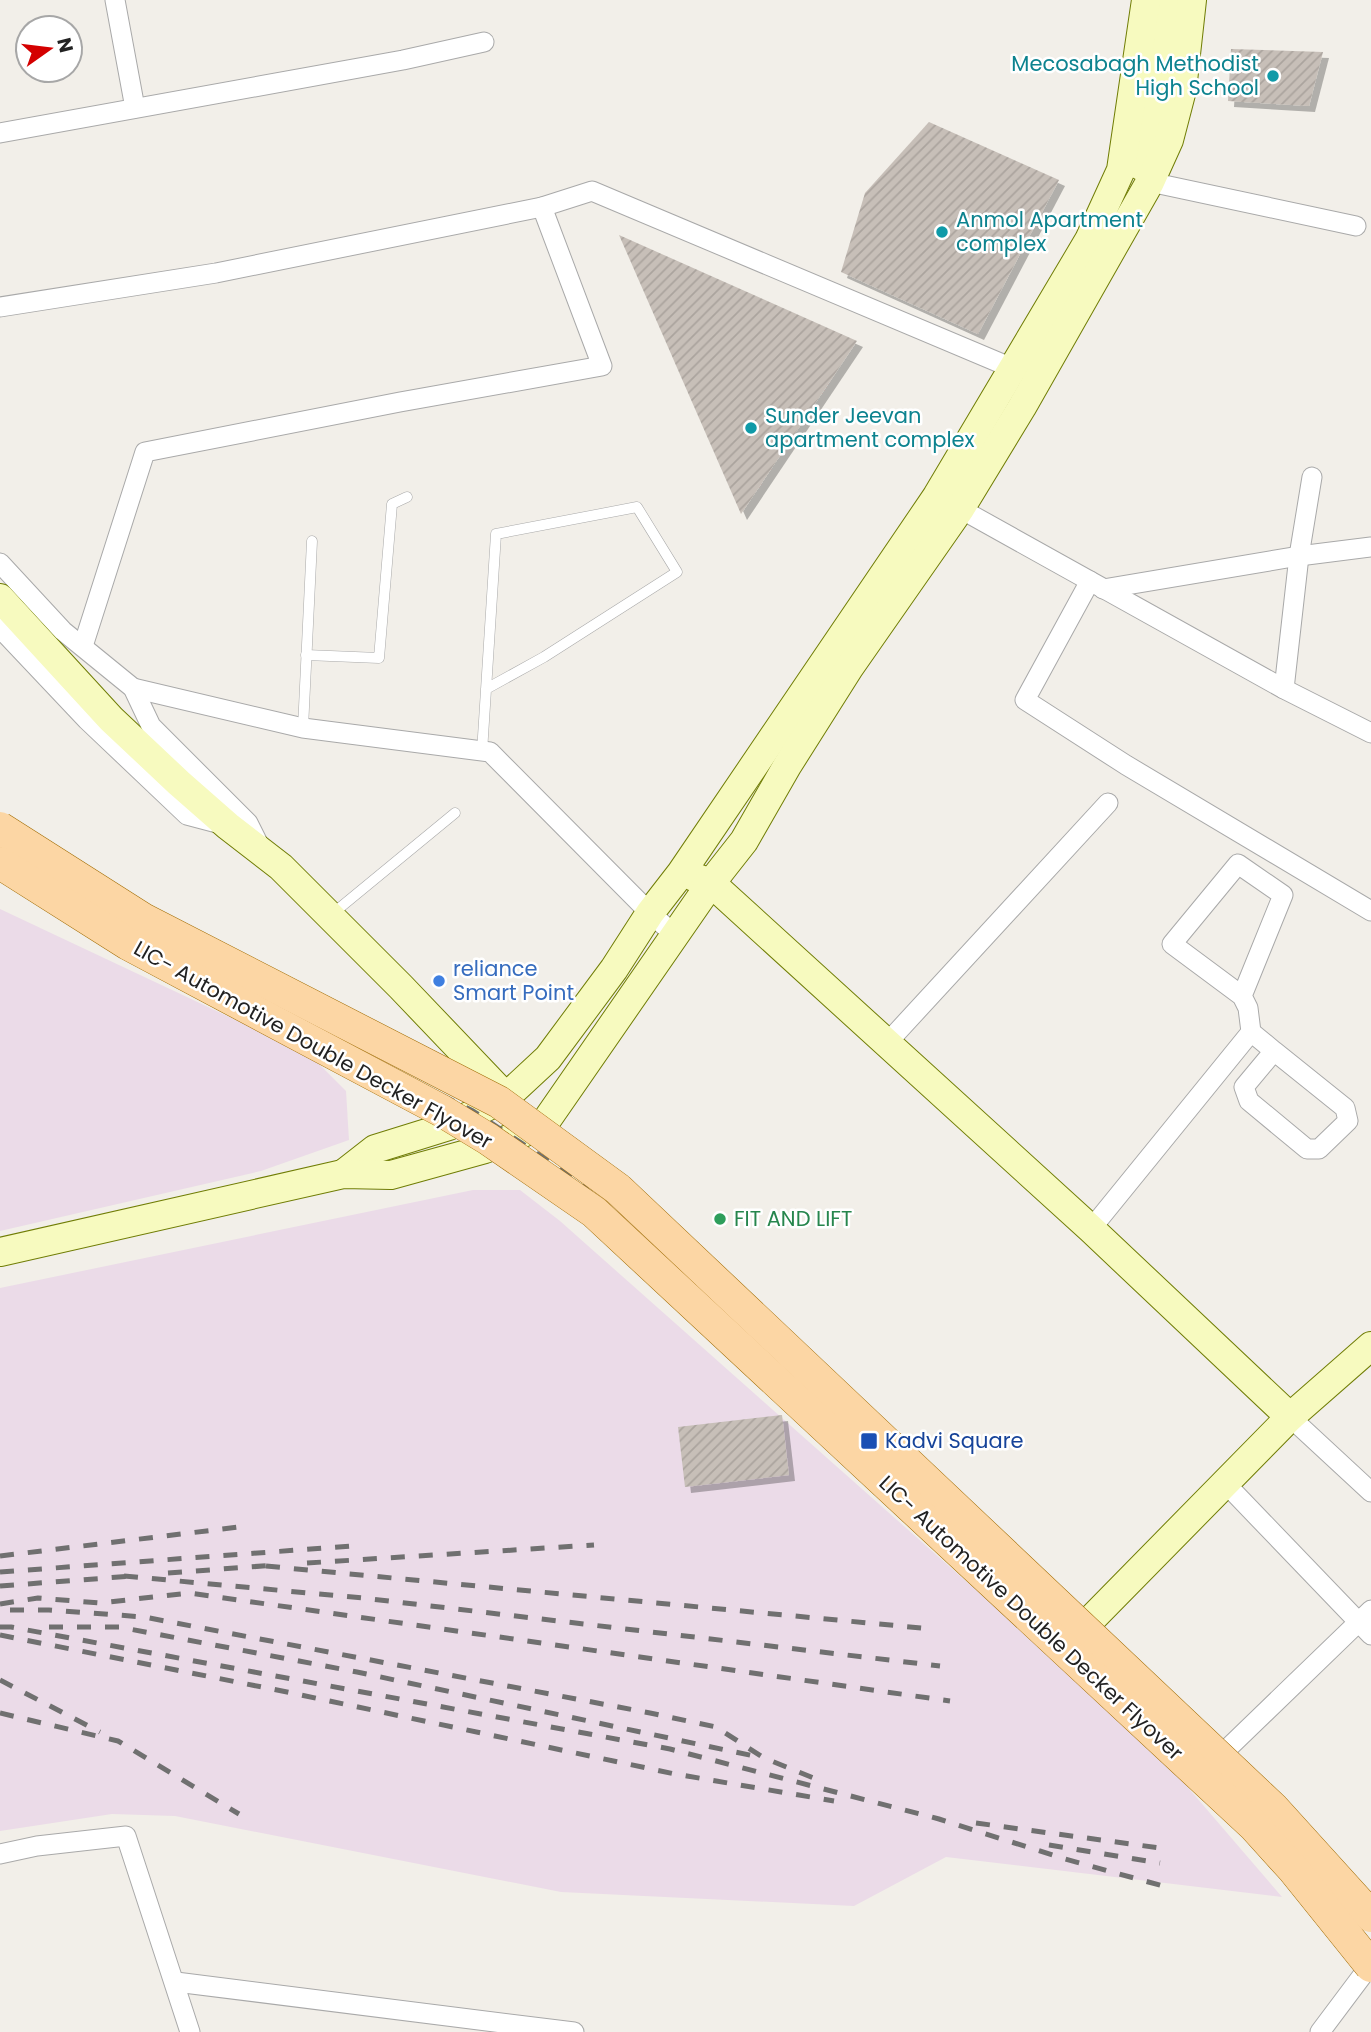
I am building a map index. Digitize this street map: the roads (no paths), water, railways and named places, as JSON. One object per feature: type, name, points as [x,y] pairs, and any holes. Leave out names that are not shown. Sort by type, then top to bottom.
[{"type":"main road","points":[[1138,168],[1146,0]]},
{"type":"main road","points":[[343,1174],[375,1149],[449,1126],[506,1097],[548,1058],[948,503],[1022,407],[1138,168],[1159,84],[1168,0]]},
{"type":"main road","points":[[0,1252],[343,1174],[391,1175],[485,1149],[544,1124],[711,883],[744,841],[948,503],[1012,368],[1089,240],[1138,168],[1169,140],[1182,90],[1192,0]]},
{"type":"main road","points":[[0,598],[111,719],[228,826],[281,867],[331,915],[506,1097]]},
{"type":"main road","points":[[0,818],[149,911],[506,1097],[626,1182],[1281,1805],[1369,1900]]},
{"type":"main road","name":"LIC- Automotive Double Decker Flyover","points":[[0,828],[143,919],[499,1102],[618,1189],[1369,1900]]},
{"type":"main road","name":"LIC- Automotive Double Decker Flyover","points":[[0,863],[128,944],[442,1111],[488,1139],[594,1212],[1254,1826],[1293,1869],[1369,1973]]},
{"type":"main road","points":[[681,873],[711,883],[1091,1229],[1290,1417]]},
{"type":"main road","points":[[0,880],[124,955],[449,1126],[589,1220],[1055,1657],[1248,1832],[1369,1973]]},
{"type":"main road","points":[[1055,1657],[1290,1417],[1368,1354]]},
{"type":"street","points":[[116,0],[135,108]]},
{"type":"street","points":[[0,133],[403,60],[484,42]]},
{"type":"street","points":[[1138,168],[1356,226]]},
{"type":"street","points":[[0,307],[216,273],[542,207],[592,191],[1012,368]]},
{"type":"street","points":[[83,646],[145,452],[602,366],[542,207]]},
{"type":"street","points":[[1284,689],[1299,556],[1312,477]]},
{"type":"street","points":[[948,503],[1284,689],[1371,733]]},
{"type":"street","points":[[1371,547],[1097,585],[1025,700],[1126,765],[1371,911]]},
{"type":"street","points":[[0,563],[63,631],[133,688],[151,726],[248,823],[263,853]]},
{"type":"street","points":[[0,628],[87,720],[187,815],[228,826]]},
{"type":"street","points":[[133,688],[303,728],[490,752],[675,935]]},
{"type":"street","points":[[887,1043],[1108,803]]},
{"type":"street","points":[[1242,996],[1283,895],[1237,864],[1172,944],[1242,996],[1248,1008],[1251,1032],[1345,1108],[1348,1121],[1319,1149],[1307,1149],[1249,1101],[1244,1093],[1244,1087],[1274,1051]]},
{"type":"street","points":[[1091,1229],[1251,1032]]},
{"type":"street","points":[[1290,1417],[1371,1492]]},
{"type":"street","points":[[1224,1752],[1367,1622],[1226,1483]]},
{"type":"street","points":[[0,1854],[37,1846],[126,1836],[176,1982],[190,2032]]},
{"type":"street","points":[[1320,2032],[1369,1973]]},
{"type":"street","points":[[176,1982],[574,2032]]},
{"type":"lane","points":[[306,655],[379,658],[392,504],[407,497]]},
{"type":"lane","points":[[482,752],[486,689],[496,534],[637,507],[677,572],[544,657],[486,689]]},
{"type":"lane","points":[[303,728],[312,541]]},
{"type":"lane","points":[[331,915],[455,813]]},
{"type":"railway","points":[[0,838],[77,889],[199,960],[478,1102],[581,1169],[677,1256],[1277,1821],[1371,1929]]},
{"type":"railway","points":[[0,852],[71,899],[193,970],[473,1111],[574,1178],[670,1265],[1269,1829],[1328,1894],[1371,1947]]},
{"type":"railway","points":[[0,1556],[239,1527]]},
{"type":"railway","points":[[307,1563],[594,1545]]},
{"type":"railway","points":[[0,1572],[352,1546]]},
{"type":"railway","points":[[168,1573],[276,1565]]},
{"type":"railway","points":[[266,1566],[932,1629]]},
{"type":"railway","points":[[124,1576],[363,1598],[940,1666]]},
{"type":"railway","points":[[0,1586],[133,1576]]},
{"type":"railway","points":[[0,1604],[38,1598],[100,1603],[189,1593],[950,1701]]},
{"type":"railway","points":[[10,1610],[144,1617],[650,1713],[716,1727],[764,1758],[816,1779]]},
{"type":"railway","points":[[0,1627],[670,1749],[939,1819],[1065,1859],[1163,1886]]},
{"type":"railway","points":[[49,1627],[119,1627],[357,1672],[754,1756]]},
{"type":"railway","points":[[0,1635],[675,1774],[834,1801]]},
{"type":"railway","points":[[0,1680],[100,1732]]},
{"type":"railway","points":[[0,1713],[118,1741],[239,1814]]},
{"type":"railway","points":[[976,1823],[1160,1848]]},
{"type":"railway","points":[[1049,1845],[1160,1863]]},
{"type":"place","name":"Mecosabagh Methodist High School","points":[[1273,76]]},
{"type":"place","name":"Anmol Apartment complex","points":[[942,232]]},
{"type":"place","name":"Sunder Jeevan apartment complex","points":[[751,428]]},
{"type":"place","name":"reliance Smart Point","points":[[439,981]]},
{"type":"place","name":"FIT AND LIFT","points":[[720,1219]]},
{"type":"place","name":"Kadvi Square","points":[[869,1441]]}]
